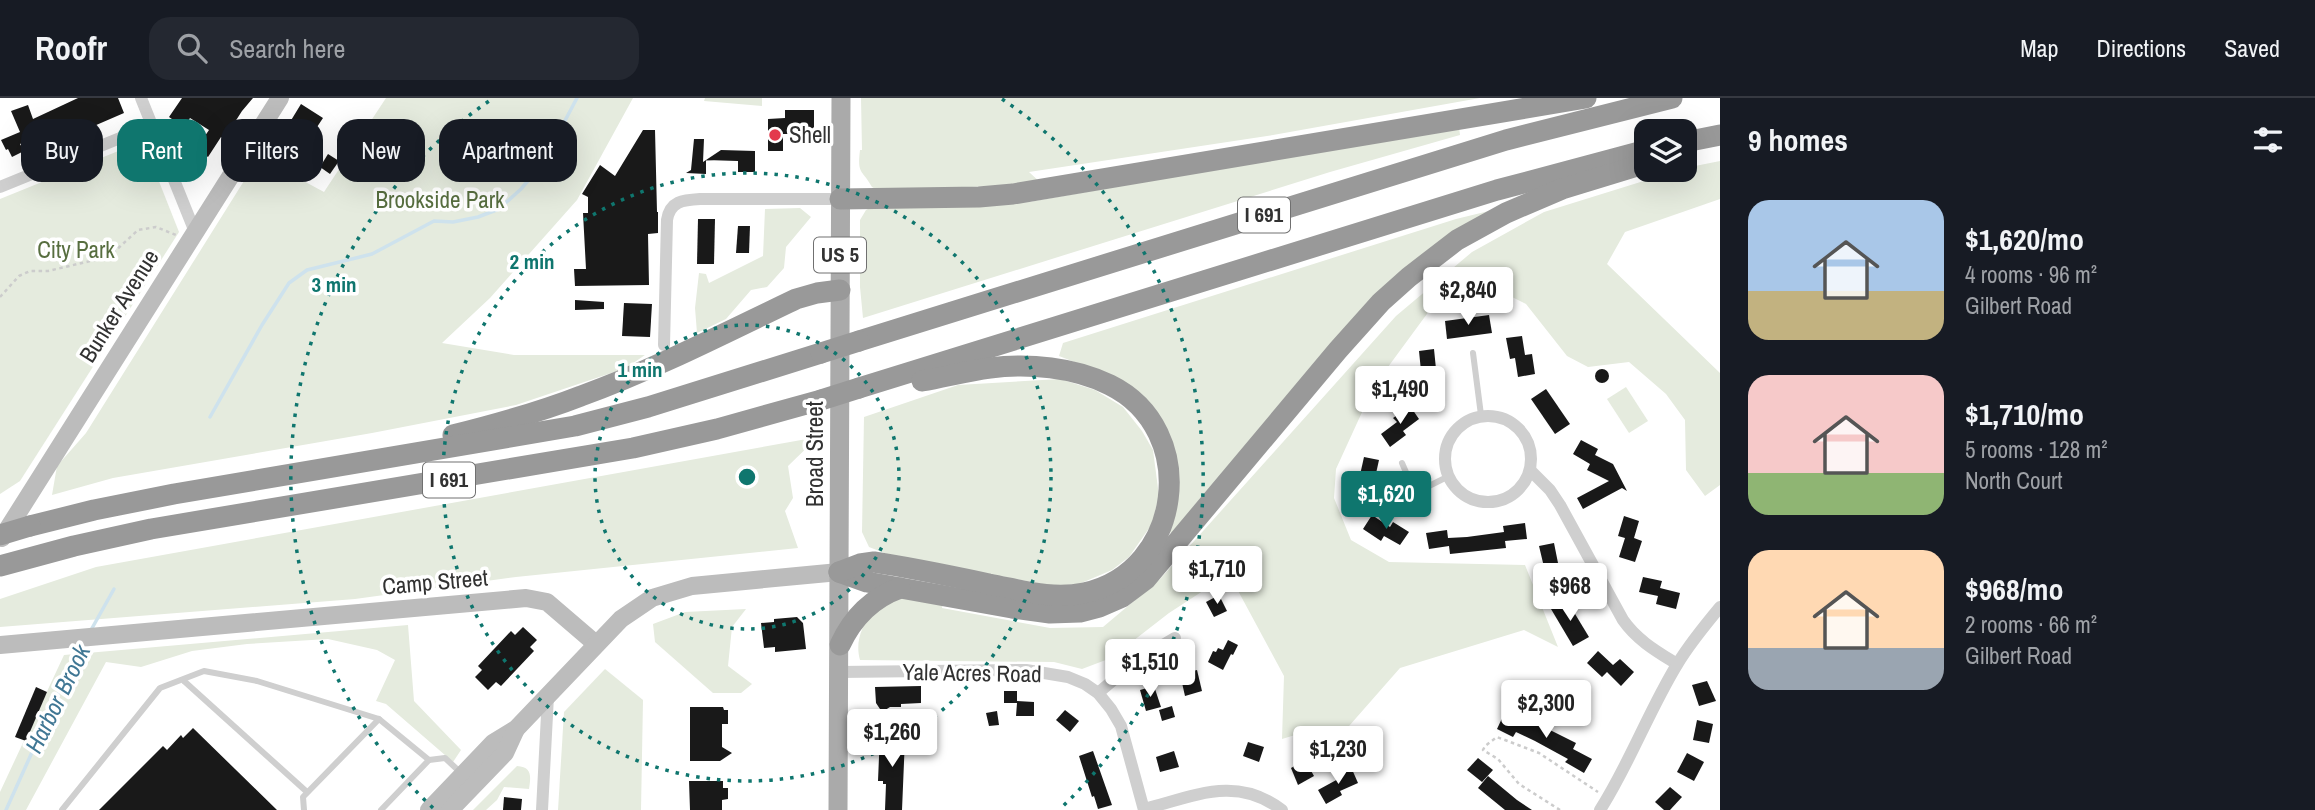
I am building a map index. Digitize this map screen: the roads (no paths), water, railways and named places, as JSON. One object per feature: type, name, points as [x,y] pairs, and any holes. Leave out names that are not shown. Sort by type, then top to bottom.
[{"type":"highway","points":[[840,199],[967,198],[1013,194],[1586,98]]},
{"type":"highway","name":"I 691","points":[[0,535],[144,500],[591,423],[1479,148],[1558,125],[1672,98]]},
{"type":"highway","points":[[1697,140],[1720,135]]},
{"type":"highway","name":"I 691","points":[[2,570],[74,545],[152,529],[633,448],[717,429],[821,400],[1471,198],[1634,153]]},
{"type":"highway","points":[[839,572],[863,581],[1050,613],[1089,610],[1122,597],[1146,579],[1332,356],[1381,302],[1409,277],[1457,240],[1506,213],[1562,189],[1634,167]]},
{"type":"highway","points":[[406,456],[444,438],[576,398],[639,373],[796,299],[840,290]]},
{"type":"highway","points":[[839,572],[871,562],[1039,594],[1083,593],[1112,582],[1138,562],[1157,536],[1168,506],[1169,473],[1165,450],[1157,433],[1138,405],[1104,382],[1064,371],[1016,366],[973,370],[916,382],[868,385]]},
{"type":"highway","points":[[840,645],[863,611],[881,596],[900,588]]},
{"type":"main road","name":"Broad Street","points":[[838,810],[841,98]]},
{"type":"street","points":[[141,98],[150,119]]},
{"type":"street","name":"Bunker Avenue","points":[[0,541],[187,235],[280,98]]},
{"type":"street","points":[[0,187],[117,139]]},
{"type":"street","points":[[170,182],[187,235]]},
{"type":"street","points":[[664,345],[667,220],[674,204],[700,199],[840,199]]},
{"type":"street","points":[[1481,415],[1508,420],[1520,429],[1528,441],[1532,455],[1530,470],[1515,493],[1489,502],[1475,500],[1463,494],[1449,476],[1445,457],[1448,444],[1455,431],[1466,421],[1481,415]]},
{"type":"street","points":[[1530,470],[1550,490],[1560,505],[1632,633],[1677,664]]},
{"type":"street","points":[[450,810],[494,743],[516,729],[630,611],[646,601],[692,586],[839,572]]},
{"type":"street","name":"Camp Street","points":[[0,645],[526,598],[547,602],[596,645]]},
{"type":"street","points":[[1600,810],[1677,664],[1720,607]]},
{"type":"street","points":[[1098,693],[1136,661],[1175,638]]},
{"type":"street","name":"Yale Acres Road","points":[[839,672],[1026,670],[1068,677],[1085,684],[1098,693],[1121,726],[1144,810]]},
{"type":"street","points":[[542,810],[548,696]]},
{"type":"street","points":[[429,810],[468,780]]},
{"type":"street","points":[[1144,810],[1219,790],[1237,790],[1262,797],[1282,810]]},
{"type":"lane","points":[[1473,353],[1481,415]]},
{"type":"lane","points":[[1402,463],[1424,514]]},
{"type":"lane","points":[[1415,493],[1449,476]]},
{"type":"lane","points":[[62,810],[160,688],[184,681],[204,671],[257,681],[379,719],[429,760]]},
{"type":"lane","points":[[184,681],[307,792]]},
{"type":"lane","points":[[304,810],[303,797],[307,792],[379,719]]},
{"type":"lane","points":[[381,810],[429,760],[445,758],[468,780]]},
{"type":"waterway","name":"Harbor Brook","points":[[210,417],[289,283],[307,270],[372,254],[434,221],[453,222],[499,209],[542,164],[577,98]]},
{"type":"waterway","name":"Harbor Brook","points":[[91,630],[114,589]]},
{"type":"waterway","name":"Harbor Brook","points":[[6,810],[70,668],[84,643]]},
{"type":"place","name":"Shell","points":[[775,135]]},
{"type":"park label","name":"Brookside Park","points":[[440,200]]},
{"type":"park label","name":"City Park","points":[[76,250]]}]
